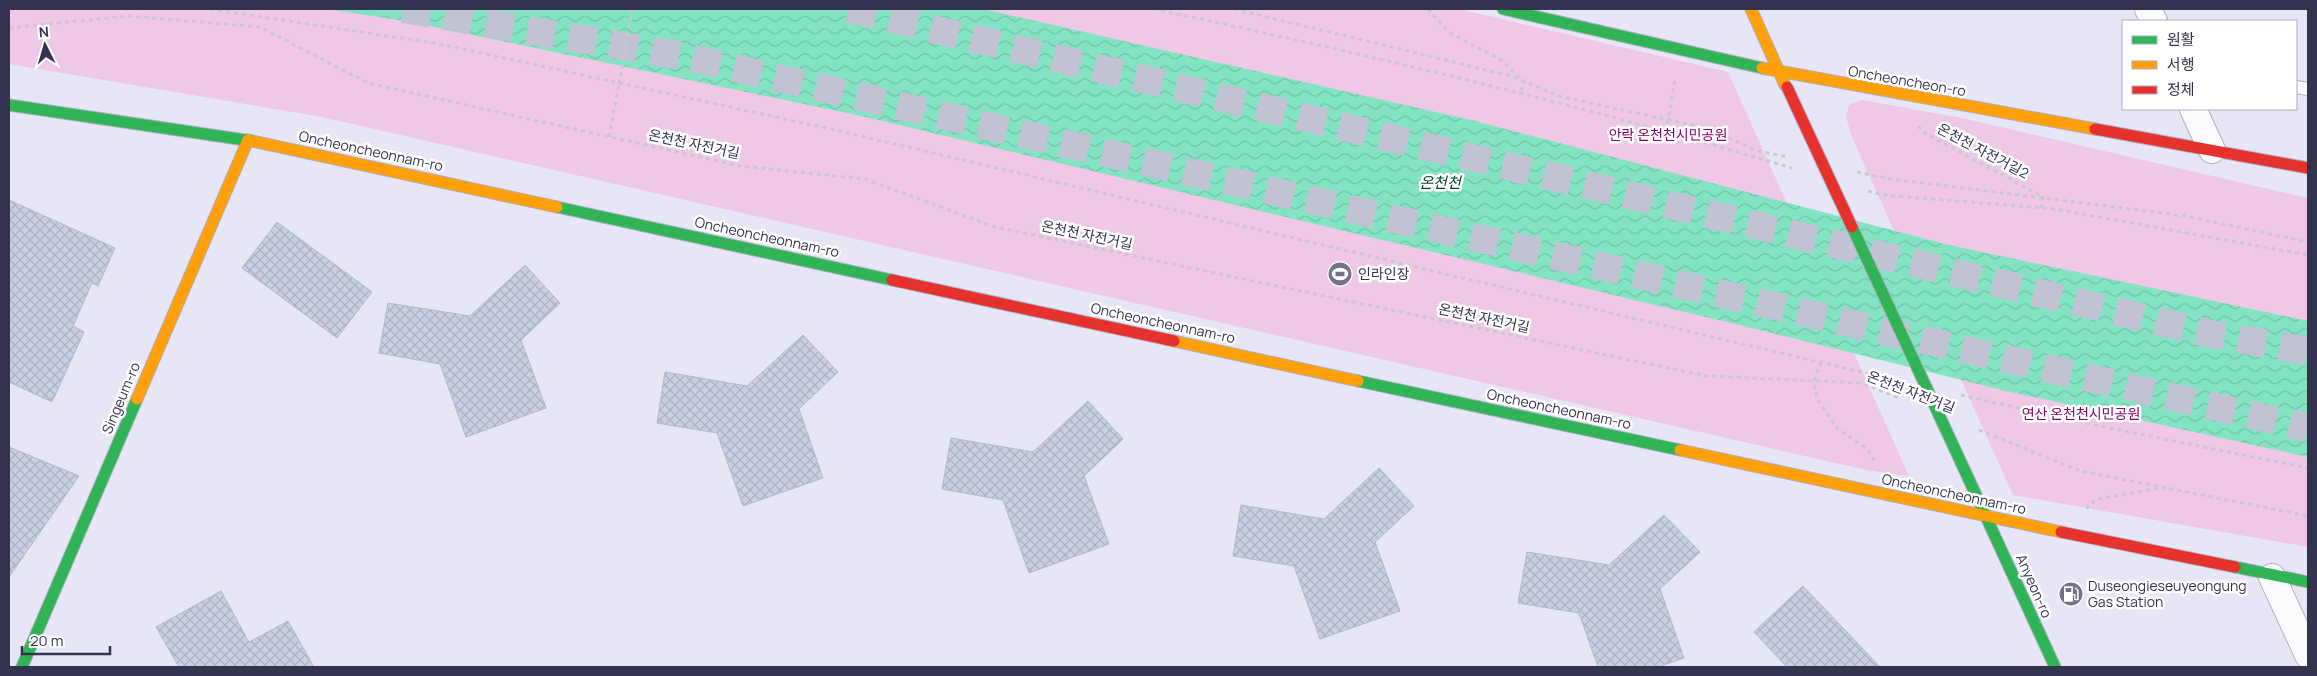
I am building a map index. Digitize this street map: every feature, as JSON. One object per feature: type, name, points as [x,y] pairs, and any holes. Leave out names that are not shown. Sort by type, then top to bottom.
[{"type":"street","name":"Oncheoncheon-ro","points":[[1502,9],[1779,72],[1901,96],[2308,168]]},
{"type":"street","points":[[1751,9],[1779,72]]},
{"type":"street","name":"Anyeon-ro","points":[[1779,72],[2055,667]]},
{"type":"street","name":"Oncheoncheonnam-ro","points":[[9,105],[248,140],[1987,517],[2272,577],[2308,582]]},
{"type":"street","points":[[2193,110],[2212,150]]},
{"type":"street","name":"Singeum-ro","points":[[22,667],[248,140]]},
{"type":"street","points":[[2272,577],[2308,655]]},
{"type":"path","points":[[210,9],[440,44],[840,131],[1898,380]]},
{"type":"path","points":[[609,137],[632,9]]},
{"type":"path","points":[[1153,9],[1520,94],[1666,132],[1801,171]]},
{"type":"path","points":[[1234,9],[1511,76],[1562,97],[1707,128],[1755,150],[1792,158]]},
{"type":"path","points":[[1428,9],[1450,33],[1503,61],[1524,82]]},
{"type":"path","name":"온천천 자전거길","points":[[9,28],[128,16],[260,27],[368,83],[740,166],[865,179],[995,227],[1707,376],[1862,383],[1907,402]]},
{"type":"path","points":[[1666,132],[1680,51]]},
{"type":"path","points":[[1520,94],[1524,82]]},
{"type":"path","name":"온천천 자전거길2","points":[[1901,96],[1911,118],[1925,133],[2043,197]]},
{"type":"path","points":[[1848,170],[1885,178],[2185,216],[2308,242]]},
{"type":"path","points":[[1865,190],[1883,195],[2041,208],[2308,255]]},
{"type":"path","points":[[2041,208],[2043,197]]},
{"type":"path","points":[[1821,362],[1814,381],[1817,399],[1838,429],[1867,449],[1877,464],[1878,470]]},
{"type":"path","points":[[1955,394],[2070,420],[2308,468]]},
{"type":"path","points":[[1971,427],[2081,471],[2308,516]]},
{"type":"path","points":[[2085,515],[2088,506],[2098,499],[2163,488]]},
{"type":"green space","name":"안락 온천천시민공원","points":[[9,9],[1459,9],[1728,72],[1909,476],[1866,470],[322,117],[9,64]]},
{"type":"green space","name":"연산 온천천시민공원","points":[[1862,100],[1962,118],[2308,198],[2308,547],[2013,495],[1851,135],[1846,116],[1849,105]]},
{"type":"water","name":"온천천","points":[[327,9],[983,9],[1471,120],[1949,245],[2308,321],[2308,457],[2002,390],[1723,321],[866,117],[411,22]]},
{"type":"building","points":[[9,200],[115,248],[98,286],[92,283],[73,326],[84,332],[52,402],[9,382]]},
{"type":"building","points":[[277,222],[372,292],[337,338],[242,268]]},
{"type":"building","points":[[525,265],[560,303],[521,340],[546,408],[466,437],[440,364],[379,353],[388,303],[470,316]]},
{"type":"building","points":[[803,335],[838,372],[799,409],[823,478],[743,506],[717,433],[657,423],[665,372],[747,386]]},
{"type":"building","points":[[1088,401],[1123,439],[1084,476],[1109,544],[1029,573],[1003,500],[942,489],[951,438],[1033,452]]},
{"type":"building","points":[[9,447],[79,476],[9,577]]},
{"type":"building","points":[[1379,468],[1414,506],[1375,542],[1400,611],[1320,639],[1294,566],[1233,556],[1241,505],[1324,519]]},
{"type":"building","points":[[1664,515],[1700,552],[1660,589],[1684,658],[1658,667],[1598,667],[1579,613],[1518,603],[1527,552],[1609,565]]},
{"type":"building","points":[[1803,586],[1880,667],[1787,667],[1754,632]]},
{"type":"building","points":[[221,591],[249,642],[288,621],[314,667],[179,667],[156,627]]},
{"type":"tunnel","points":[[403,9],[682,56],[2308,428]]},
{"type":"tunnel","points":[[849,9],[2211,334],[2308,351]]},
{"type":"traffic: fast","points":[[1503,9],[1762,68]]},
{"type":"traffic: fast","points":[[9,105],[252,141]]},
{"type":"traffic: fast","points":[[557,207],[892,280]]},
{"type":"traffic: fast","points":[[1852,227],[1965,471]]},
{"type":"traffic: fast","points":[[1358,381],[1680,450]]},
{"type":"traffic: fast","points":[[22,667],[137,399]]},
{"type":"traffic: fast","points":[[1965,471],[2055,667]]},
{"type":"traffic: fast","points":[[2235,567],[2308,582]]},
{"type":"traffic: slow","points":[[1751,9],[1785,85]]},
{"type":"traffic: slow","points":[[1762,68],[2095,129]]},
{"type":"traffic: slow","points":[[137,399],[248,140]]},
{"type":"traffic: slow","points":[[252,141],[557,207]]},
{"type":"traffic: slow","points":[[1174,341],[1358,381]]},
{"type":"traffic: slow","points":[[1680,450],[2061,532]]},
{"type":"traffic: jam","points":[[1787,87],[1852,227]]},
{"type":"traffic: jam","points":[[2095,129],[2308,168]]},
{"type":"traffic: jam","points":[[892,280],[1174,341]]},
{"type":"traffic: jam","points":[[2061,532],[2235,567]]},
{"type":"place","name":"인라인장","points":[[1340,274]]},
{"type":"place","name":"Duseongieseuyeongung Gas Station","points":[[2071,594]]}]
